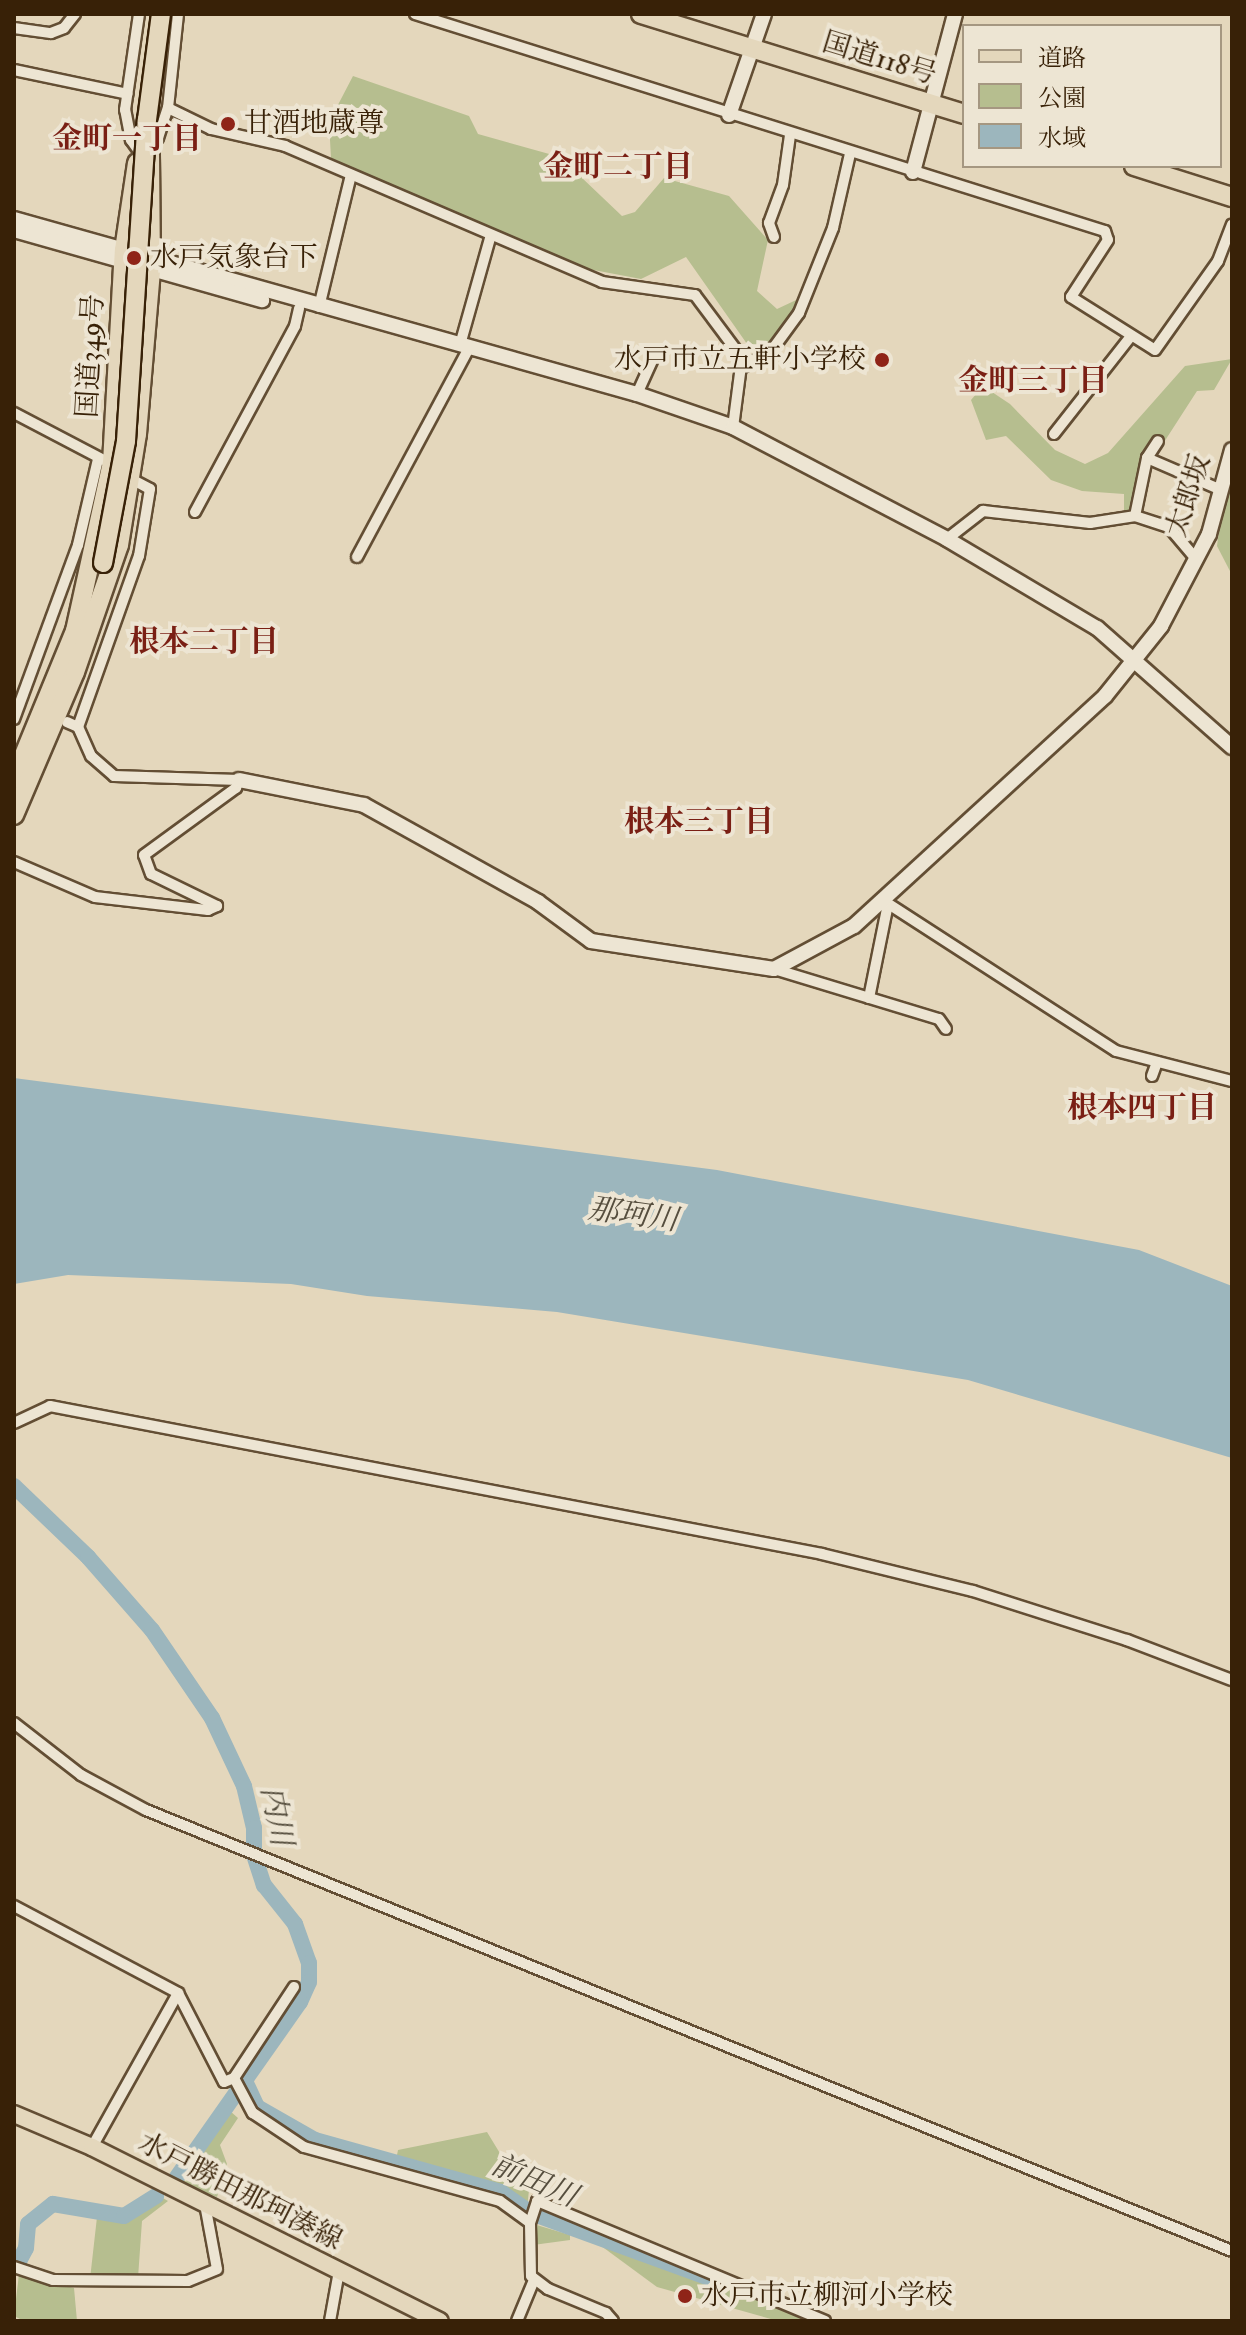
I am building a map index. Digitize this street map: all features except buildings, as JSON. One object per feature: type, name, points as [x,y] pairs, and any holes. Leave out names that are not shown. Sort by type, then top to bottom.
[{"type":"highway","name":"国道349号","points":[[81,632],[105,461],[124,256],[144,148],[160,14]]},
{"type":"highway","name":"国道349号","points":[[81,632],[103,563],[126,441],[147,120],[160,14]]},
{"type":"highway","name":"国道118号","points":[[641,14],[962,113]]},
{"type":"highway","name":"国道349号","points":[[14,815],[20,772],[119,545],[131,479],[151,264],[144,148]]},
{"type":"highway","points":[[1140,168],[1232,197]]},
{"type":"main road","name":"水戸勝田那珂湊線","points":[[14,2114],[92,2147],[440,2321]]},
{"type":"street","points":[[14,28],[51,33],[75,14]]},
{"type":"street","points":[[139,14],[126,127],[144,148],[158,138],[168,108],[178,14]]},
{"type":"street","points":[[415,14],[850,154],[1105,231],[1108,240],[1071,297],[1155,350],[1218,261],[1232,225]]},
{"type":"street","points":[[729,115],[764,14]]},
{"type":"street","points":[[913,172],[955,14]]},
{"type":"street","points":[[14,70],[128,94]]},
{"type":"street","points":[[168,108],[211,129],[285,146],[602,282],[695,295],[742,358],[733,427]]},
{"type":"street","points":[[774,237],[769,223],[783,185],[790,135]]},
{"type":"street","points":[[741,368],[769,354],[799,313],[833,228],[850,154]]},
{"type":"street","points":[[319,307],[351,175]]},
{"type":"street","points":[[14,219],[124,256],[299,308],[392,326]]},
{"type":"street","points":[[14,230],[124,256]]},
{"type":"street","points":[[357,557],[465,346],[491,235]]},
{"type":"street","points":[[151,264],[637,394],[733,427],[947,539],[1097,628],[1232,747]]},
{"type":"street","points":[[195,512],[299,308]]},
{"type":"street","points":[[1054,434],[1131,336]]},
{"type":"street","points":[[637,394],[657,350]]},
{"type":"street","points":[[14,413],[105,461],[27,704],[14,719]]},
{"type":"street","points":[[1135,516],[1147,458],[1158,441]]},
{"type":"street","name":"太郎坂","points":[[774,969],[854,926],[886,903],[1105,696],[1161,626],[1209,534],[1232,450]]},
{"type":"street","points":[[1147,458],[1219,489]]},
{"type":"street","points":[[131,479],[150,489],[139,556],[72,725],[91,756],[114,776],[239,780],[364,805],[538,902],[591,941],[774,969],[939,1019],[946,1029]]},
{"type":"street","points":[[947,539],[983,511],[1090,523],[1135,516],[1169,527],[1196,559]]},
{"type":"street","points":[[14,862],[95,897],[208,910],[217,906],[209,897],[151,874],[144,855],[236,788],[239,780]]},
{"type":"street","points":[[869,998],[886,903],[1097,1040],[1157,1062],[1232,1081]]},
{"type":"street","points":[[1152,1076],[1157,1062]]},
{"type":"street","points":[[14,1423],[50,1406],[822,1554],[973,1591],[1127,1640],[1232,1680]]},
{"type":"street","points":[[14,1723],[81,1775],[146,1810],[1232,2251]]},
{"type":"street","points":[[14,1906],[178,1993],[224,2082],[236,2081]]},
{"type":"street","points":[[236,2081],[294,1987]]},
{"type":"street","points":[[92,2147],[178,1993]]},
{"type":"street","points":[[236,2081],[253,2113],[304,2147],[500,2201],[530,2223]]},
{"type":"street","points":[[517,2321],[534,2280],[530,2223],[537,2201],[825,2321]]},
{"type":"street","points":[[14,2267],[53,2280],[188,2281],[217,2269],[205,2204]]},
{"type":"street","points":[[330,2321],[339,2271]]},
{"type":"street","points":[[534,2280],[606,2313],[613,2321]]},
{"type":"green space","points":[[353,76],[469,116],[478,134],[560,157],[622,216],[635,212],[664,178],[729,196],[768,240],[757,291],[777,309],[809,294],[800,325],[752,351],[686,257],[641,279],[562,264],[331,158],[329,122]]},
{"type":"green space","points":[[1232,359],[1214,390],[1197,391],[1137,484],[1134,515],[1124,516],[1124,494],[1082,491],[1051,480],[1006,436],[986,440],[971,400],[983,386],[1010,404],[1055,450],[1085,464],[1108,453],[1185,366]]},
{"type":"green space","points":[[1225,483],[1232,495],[1232,575],[1217,546]]},
{"type":"green space","points":[[230,2111],[238,2118],[220,2145],[227,2164],[217,2197],[177,2181]]},
{"type":"green space","points":[[487,2132],[512,2173],[529,2190],[527,2209],[503,2188],[396,2160],[398,2150]]},
{"type":"green space","points":[[161,2197],[168,2201],[142,2221],[138,2278],[90,2279],[97,2217],[126,2219]]},
{"type":"green space","points":[[530,2223],[570,2235],[570,2240],[533,2245]]},
{"type":"green space","points":[[589,2237],[799,2310],[813,2321],[778,2321],[657,2287]]},
{"type":"green space","points":[[19,2274],[74,2288],[77,2321],[24,2321],[14,2316]]},
{"type":"water","name":"那珂川","points":[[14,1078],[717,1170],[1139,1250],[1232,1286],[1232,1458],[968,1380],[557,1312],[367,1296],[291,1284],[68,1275],[14,1284]]},
{"type":"waterway","name":"内川","points":[[14,1486],[88,1557],[152,1630],[212,1718],[244,1786],[254,1828],[254,1855],[264,1885],[295,1924],[309,1963],[309,1982],[300,2002],[175,2180]]},
{"type":"waterway","name":"前田川","points":[[245,2081],[257,2107],[315,2140],[501,2192],[531,2213],[718,2281]]},
{"type":"waterway","name":"内川","points":[[17,2265],[26,2248],[28,2224],[53,2204],[124,2216],[156,2196]]},
{"type":"place","name":"甘酒地蔵尊","points":[[228,124]]},
{"type":"place","name":"水戸気象台下","points":[[134,258]]},
{"type":"place","name":"水戸市立五軒小学校","points":[[882,360]]},
{"type":"place","name":"水戸市立柳河小学校","points":[[685,2296]]},
{"type":"district","name":"金町一丁目","points":[[127,139]]},
{"type":"district","name":"金町二丁目","points":[[618,167]]},
{"type":"district","name":"金町三丁目","points":[[1033,381]]},
{"type":"district","name":"根本二丁目","points":[[204,642]]},
{"type":"district","name":"根本三丁目","points":[[699,822]]},
{"type":"district","name":"根本四丁目","points":[[1142,1108]]}]
